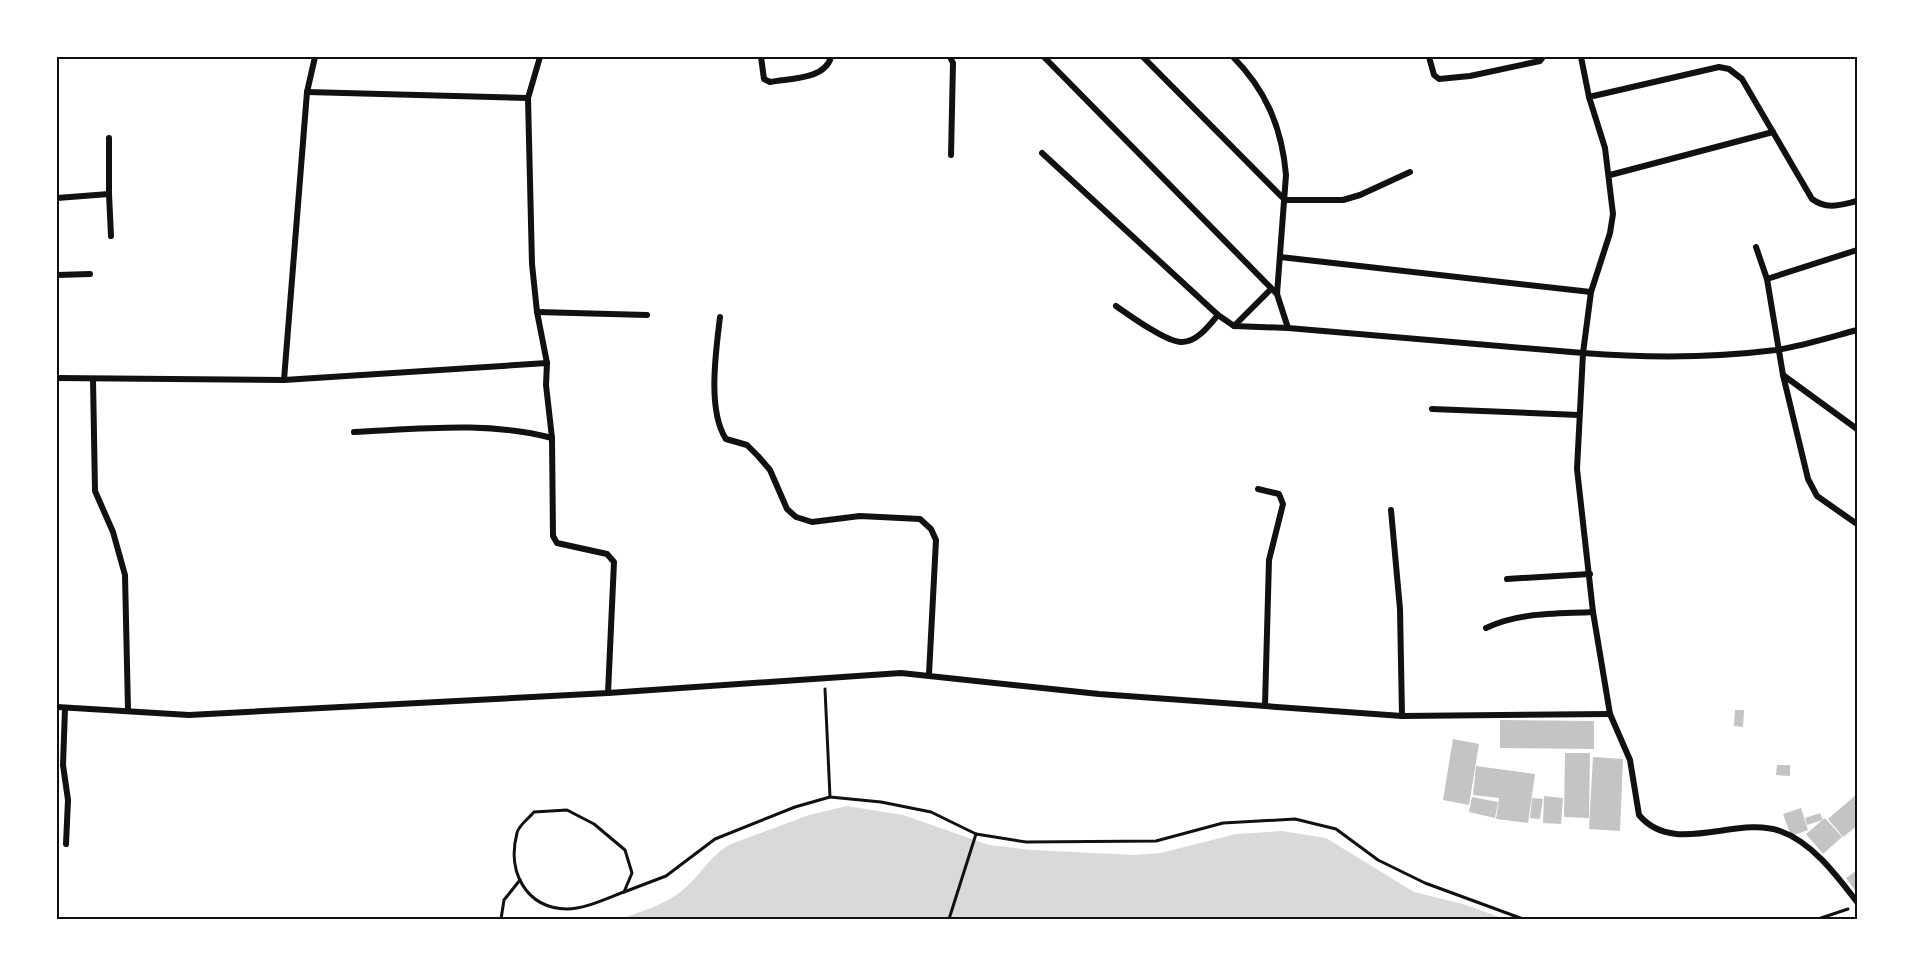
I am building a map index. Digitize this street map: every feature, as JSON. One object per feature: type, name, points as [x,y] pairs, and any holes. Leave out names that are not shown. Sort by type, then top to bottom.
[{"type":"street","points":[[284,380],[307,92],[315,57]]},
{"type":"street","points":[[540,57],[528,98],[532,264],[537,312],[547,363],[546,384],[552,438],[553,536],[558,543],[607,554],[614,562],[608,693]]},
{"type":"street","points":[[760,57],[764,79],[770,82],[819,73],[827,66],[831,57]]},
{"type":"street","points":[[950,57],[953,63],[951,155]]},
{"type":"street","points":[[1044,57],[1277,294]]},
{"type":"street","points":[[1143,57],[1285,200],[1343,200],[1360,195],[1410,172]]},
{"type":"street","points":[[1233,57],[1262,90],[1277,126],[1285,157],[1285,200],[1277,294],[1288,328]]},
{"type":"street","points":[[1430,57],[1434,75],[1439,79],[1482,74],[1540,61],[1543,57]]},
{"type":"street","points":[[1581,57],[1610,175],[1613,214],[1610,232],[1591,292],[1583,353],[1577,469],[1593,612],[1610,714],[1630,760],[1635,808],[1644,821],[1662,832],[1679,834],[1753,829],[1779,830],[1800,842],[1818,857],[1857,902]]},
{"type":"street","points":[[1589,97],[1719,67],[1729,69],[1742,79],[1812,199],[1820,205],[1832,207],[1857,201]]},
{"type":"street","points":[[307,92],[528,98]]},
{"type":"street","points":[[1610,175],[1773,132]]},
{"type":"street","points":[[110,138],[111,236]]},
{"type":"street","points":[[1042,153],[1218,315],[1234,326],[1288,328],[1659,358],[1778,350],[1857,330]]},
{"type":"street","points":[[57,198],[109,194]]},
{"type":"street","points":[[1756,247],[1767,279],[1783,375],[1812,488],[1818,496],[1857,524]]},
{"type":"street","points":[[1767,279],[1857,250]]},
{"type":"street","points":[[1280,257],[1591,292]]},
{"type":"street","points":[[57,275],[90,274]]},
{"type":"street","points":[[1234,326],[1271,289]]},
{"type":"street","points":[[1116,306],[1147,327],[1180,343],[1205,331],[1218,315]]},
{"type":"street","points":[[537,312],[647,315]]},
{"type":"street","points":[[720,317],[717,348],[717,426],[726,439],[747,445],[770,470],[787,510],[796,517],[812,522],[860,516],[920,519],[931,529],[936,540],[929,674]]},
{"type":"street","points":[[57,378],[284,380],[547,363]]},
{"type":"street","points":[[1783,375],[1857,429]]},
{"type":"street","points":[[93,379],[96,491],[113,532],[125,575],[128,710]]},
{"type":"street","points":[[1431,409],[1579,415]]},
{"type":"street","points":[[354,432],[455,427],[503,429],[552,438]]},
{"type":"street","points":[[1258,489],[1279,494],[1283,504],[1269,560],[1265,705]]},
{"type":"street","points":[[1391,510],[1400,609],[1401,716]]},
{"type":"street","points":[[1506,579],[1590,574]]},
{"type":"street","points":[[1486,628],[1507,618],[1520,616],[1593,612]]},
{"type":"street","points":[[57,707],[189,715],[608,693],[901,673],[929,674],[1099,694],[1401,716],[1610,714]]},
{"type":"street","points":[[65,709],[63,765],[68,800],[66,844]]},
{"type":"path","points":[[825,678],[830,797]]},
{"type":"path","points":[[624,892],[632,873],[624,850],[594,825],[567,810],[534,812],[517,831],[515,856],[520,880],[526,893],[538,903],[567,909],[624,892],[666,876],[715,839],[795,807],[830,797],[880,801],[931,812],[976,834],[1026,842],[1156,841],[1223,823],[1295,819],[1336,829],[1378,860],[1425,883],[1523,919]]},
{"type":"path","points":[[949,919],[976,834]]},
{"type":"path","points":[[501,919],[504,900],[520,880]]},
{"type":"path","points":[[1818,919],[1857,907]]},
{"type":"shaded area","points":[[847,806],[903,815],[989,845],[1032,850],[1135,855],[1161,853],[1236,834],[1282,831],[1326,838],[1414,892],[1463,904],[1505,919],[621,919],[670,899],[690,883],[717,854],[731,844],[809,815]]},
{"type":"building","points":[[1735,710],[1744,710],[1743,727],[1734,726]]},
{"type":"building","points":[[1500,720],[1594,721],[1594,749],[1500,748]]},
{"type":"building","points":[[1453,739],[1479,744],[1469,805],[1443,800]]},
{"type":"building","points":[[1565,753],[1590,753],[1589,818],[1564,817]]},
{"type":"building","points":[[1593,757],[1623,759],[1620,831],[1589,829]]},
{"type":"building","points":[[1777,765],[1790,765],[1790,776],[1776,775]]},
{"type":"building","points":[[1476,766],[1535,774],[1528,823],[1496,819],[1499,798],[1473,795]]},
{"type":"building","points":[[1857,794],[1857,826],[1843,837],[1828,819]]},
{"type":"building","points":[[1544,796],[1563,798],[1561,824],[1543,823]]},
{"type":"building","points":[[1472,797],[1498,802],[1495,818],[1469,812]]},
{"type":"building","points":[[1532,798],[1543,799],[1540,819],[1530,818]]},
{"type":"building","points":[[1801,808],[1808,830],[1791,836],[1783,814]]},
{"type":"building","points":[[1820,813],[1823,820],[1807,825],[1805,818]]},
{"type":"building","points":[[1825,818],[1842,837],[1823,854],[1806,834]]},
{"type":"building","points":[[1857,870],[1857,893],[1846,878]]}]
